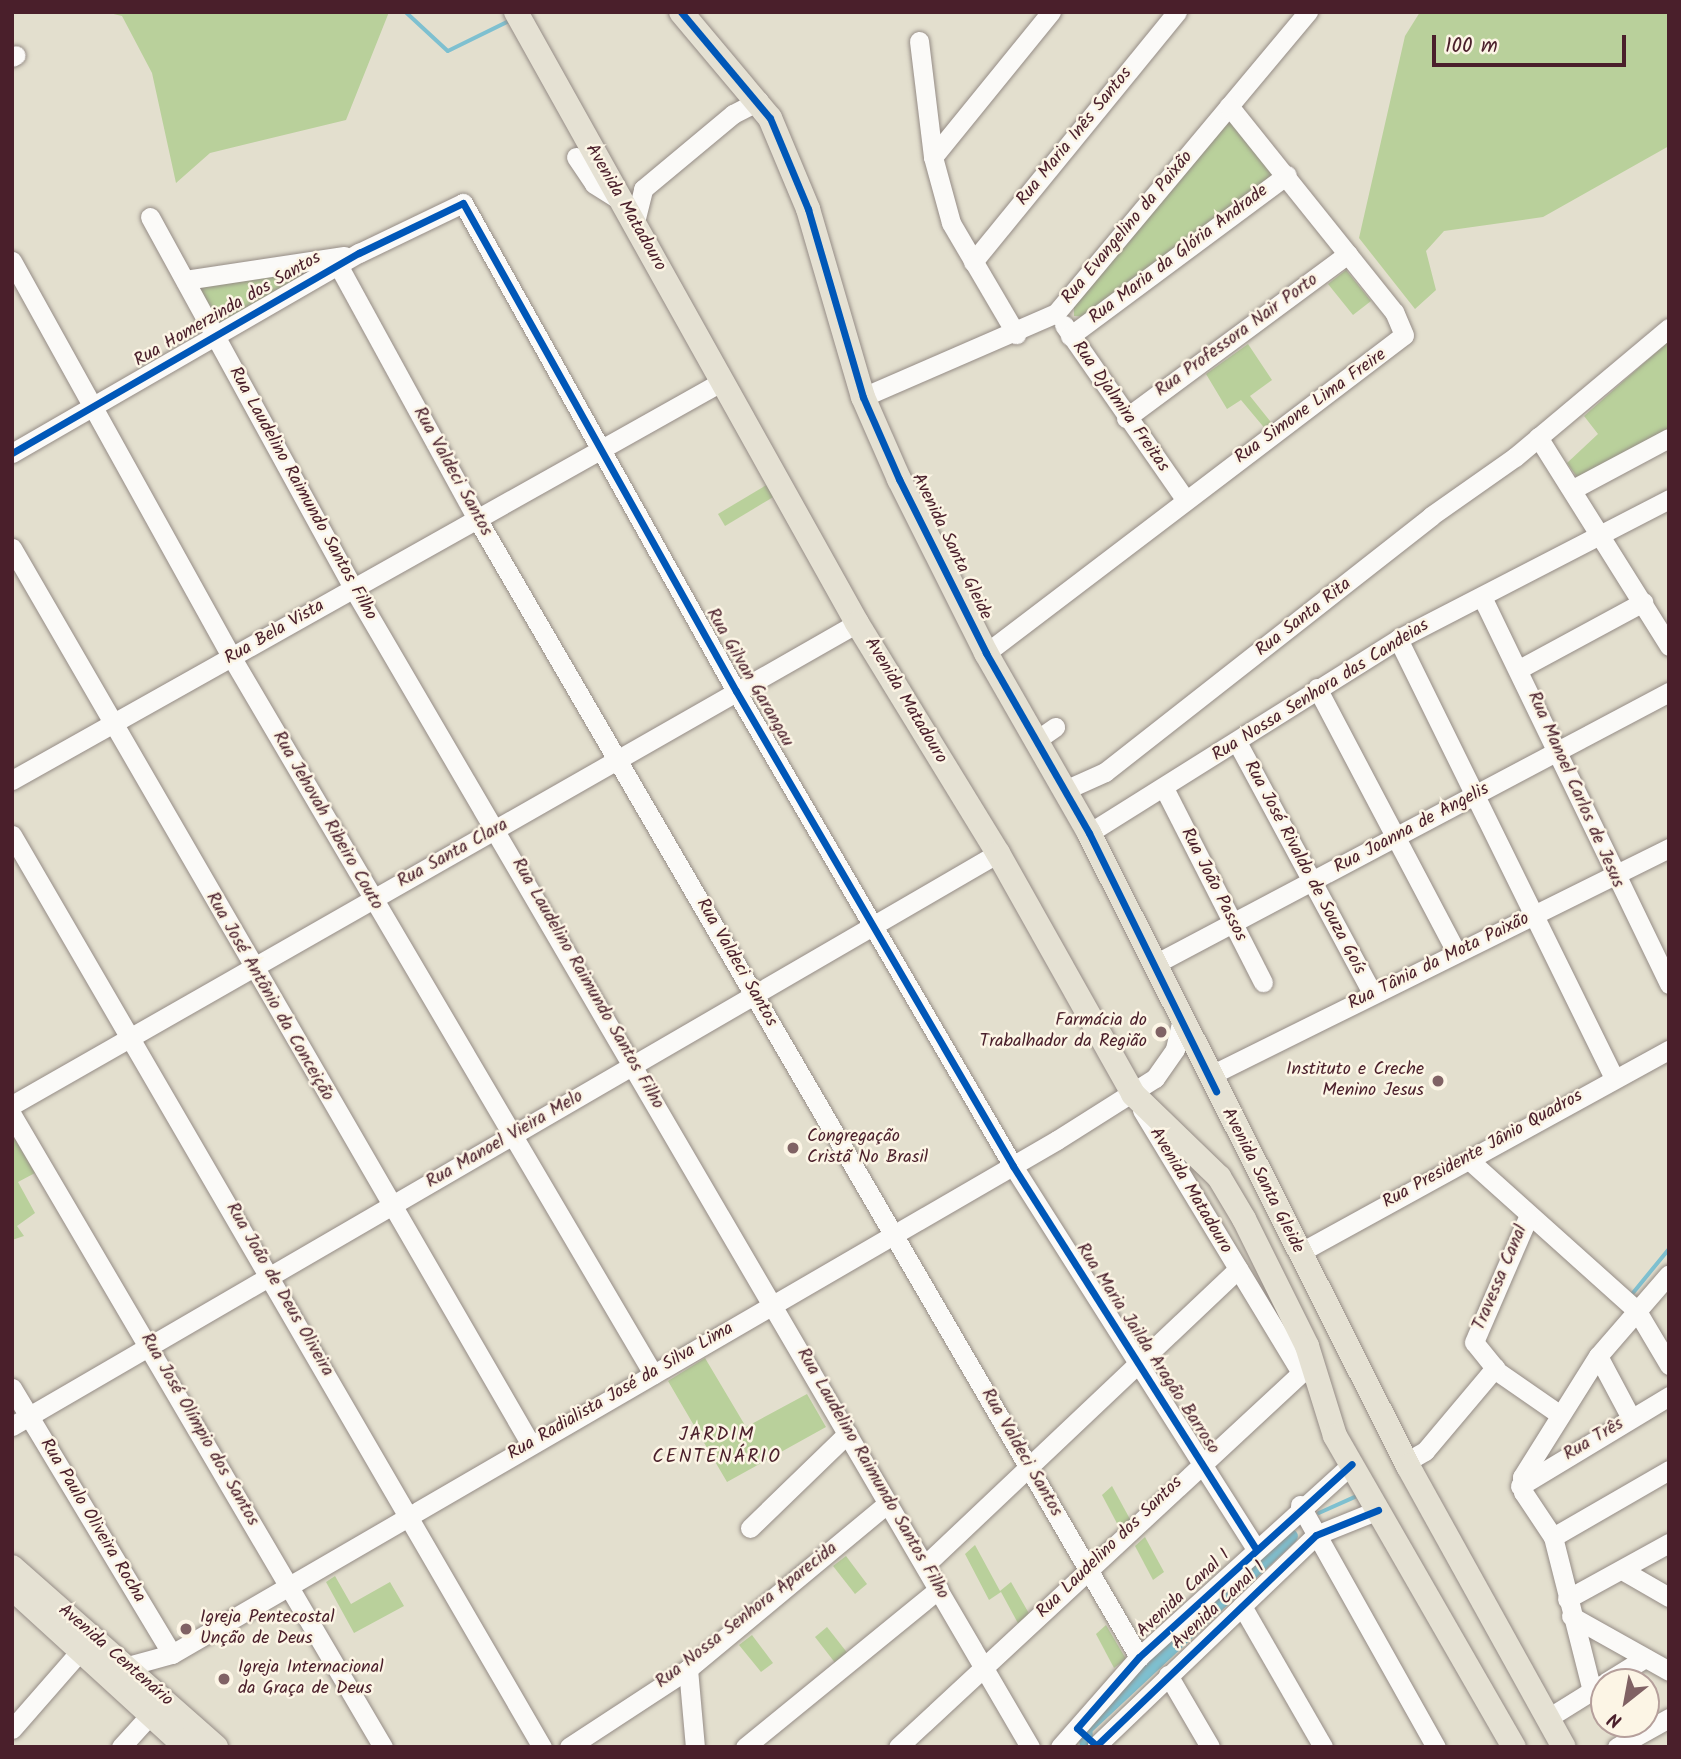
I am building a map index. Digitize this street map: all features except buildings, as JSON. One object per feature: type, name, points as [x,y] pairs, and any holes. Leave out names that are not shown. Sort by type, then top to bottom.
[{"type":"main road","name":"Avenida Santa Gleide","points":[[681,12],[759,101],[808,209],[863,397],[986,653],[1047,733],[1065,790],[1155,964],[1181,1023],[1406,1462],[1564,1747]]},
{"type":"main road","name":"Avenida Matadouro","points":[[522,22],[857,623],[998,853],[1133,1094]]},
{"type":"main road","name":"Avenida Santa Gleide","points":[[1133,1094],[1219,1177],[1307,1346],[1305,1370],[1352,1464],[1514,1747]]},
{"type":"main road","name":"Avenida Centenário","points":[[12,1567],[216,1747]]},
{"type":"main road","name":"Avenida Centenário","points":[[12,1588],[186,1747]]},
{"type":"street","points":[[933,157],[1052,12]]},
{"type":"street","name":"Rua Maria Inês Santos","points":[[973,262],[1177,12]]},
{"type":"street","name":"Rua Evangelino da Paixão","points":[[863,397],[1016,334],[1056,313],[1308,12]]},
{"type":"street","points":[[919,41],[933,157],[951,223],[1016,334]]},
{"type":"street","points":[[635,222],[642,189],[733,114],[759,101]]},
{"type":"street","name":"Rua Simone Lima Freire","points":[[986,653],[1404,335],[1348,254],[1229,106]]},
{"type":"street","points":[[576,157],[594,184],[620,200]]},
{"type":"street","name":"Rua Maria da Glória Andrade","points":[[1070,336],[1287,175]]},
{"type":"street","name":"Rua Homerzinda dos Santos","points":[[12,453],[359,253],[463,203]]},
{"type":"street","name":"Rua Gilvan Garangau","points":[[463,203],[736,691],[878,925],[1013,1166]]},
{"type":"street","name":"Rua Laudelino Raimundo Santos Filho","points":[[150,217],[353,588],[635,1066],[1030,1747]]},
{"type":"street","name":"Rua Homerzinda dos Santos","points":[[185,280],[359,253]]},
{"type":"street","name":"Rua Professora Nair Porto","points":[[1126,418],[1348,254]]},
{"type":"street","name":"Rua Jehovah Ribeiro Couto","points":[[12,261],[232,658],[653,1374]]},
{"type":"street","name":"Rua Valdeci Santos","points":[[338,265],[476,517],[1139,1657]]},
{"type":"street","name":"Rua Djalmira Freitas","points":[[1056,313],[1126,418],[1185,499]]},
{"type":"street","points":[[1669,328],[1538,438],[1575,488],[1606,537],[1669,646]]},
{"type":"street","name":"Rua Bela Vista","points":[[12,780],[232,658],[601,446],[721,382]]},
{"type":"street","name":"Rua Santa Rita","points":[[1065,790],[1105,772],[1538,438]]},
{"type":"street","points":[[1575,488],[1669,438]]},
{"type":"street","name":"Rua Nossa Senhora das Candeias","points":[[1089,833],[1398,639],[1606,537],[1632,513],[1669,499]]},
{"type":"street","name":"Rua José Antônio da Conceição","points":[[12,548],[249,964],[530,1443]]},
{"type":"street","name":"Rua Manoel Carlos de Jesus","points":[[1482,597],[1521,668],[1612,877],[1663,956],[1669,984]]},
{"type":"street","points":[[1521,668],[1643,602]]},
{"type":"street","name":"Rua Santa Clara","points":[[12,1105],[249,964],[619,762],[736,691],[857,623]]},
{"type":"street","points":[[1398,639],[1478,794],[1613,1076]]},
{"type":"street","points":[[1317,688],[1455,952]]},
{"type":"street","name":"Rua Joanna de Angelis","points":[[1155,964],[1669,692]]},
{"type":"street","name":"Rua José Rivaldo de Souza Goís","points":[[1237,742],[1372,993]]},
{"type":"street","name":"Rua João Passos","points":[[1164,788],[1263,982]]},
{"type":"street","name":"Rua João de Deus Oliveira","points":[[12,835],[272,1276],[542,1747]]},
{"type":"street","name":"Rua Tânia da Mota Paixão","points":[[1209,1076],[1669,848]]},
{"type":"street","name":"Rua Manoel Vieira Melo","points":[[20,1421],[998,853]]},
{"type":"street","name":"Rua Radialista José da Silva Lima","points":[[102,1670],[130,1669],[173,1654],[291,1587],[530,1443],[1013,1166],[1133,1094],[1165,1068],[1181,1023]]},
{"type":"street","name":"Rua Presidente Jânio Quadros","points":[[1299,1253],[1469,1160],[1613,1076],[1669,1050]]},
{"type":"street","name":"Avenida Matadouro","points":[[1133,1094],[1238,1269],[1305,1370]]},
{"type":"street","name":"Rua José Olímpio dos Santos","points":[[12,1115],[383,1747]]},
{"type":"street","points":[[1469,1160],[1528,1217],[1637,1311],[1669,1365]]},
{"type":"street","name":"Rua Maria Jailda Aragão Barroso","points":[[1013,1166],[1136,1366],[1256,1549]]},
{"type":"street","name":"Travessa Canal","points":[[1494,1369],[1474,1342],[1528,1217]]},
{"type":"street","points":[[925,1565],[1032,1470],[1238,1269]]},
{"type":"street","points":[[1594,1668],[1569,1607],[1553,1537],[1520,1486],[1559,1414],[1598,1356],[1669,1274]]},
{"type":"street","points":[[1598,1356],[1631,1418]]},
{"type":"street","points":[[1406,1462],[1425,1451],[1494,1369],[1559,1414]]},
{"type":"street","name":"Rua Laudelino dos Santos","points":[[898,1747],[986,1671],[1087,1567],[1200,1461],[1305,1370]]},
{"type":"street","name":"Rua Paulo Oliveira Rocha","points":[[12,1388],[20,1421],[173,1654]]},
{"type":"street","name":"Rua Três","points":[[1520,1486],[1669,1396]]},
{"type":"street","points":[[751,1528],[848,1433]]},
{"type":"street","name":"Avenida Canal I","points":[[1070,1742],[1139,1657],[1300,1505],[1352,1464]]},
{"type":"street","points":[[1553,1537],[1669,1470]]},
{"type":"street","name":"Rua Nossa Senhora Aparecida","points":[[569,1747],[688,1668],[887,1504]]},
{"type":"street","points":[[1300,1505],[1436,1747]]},
{"type":"street","name":"Avenida Canal 1","points":[[1097,1746],[1316,1535],[1378,1510]]},
{"type":"street","points":[[1569,1607],[1622,1570],[1669,1544]]},
{"type":"street","points":[[1622,1570],[1669,1597]]},
{"type":"street","points":[[745,1747],[940,1589]]},
{"type":"street","points":[[1242,1606],[1323,1747]]},
{"type":"street","points":[[1569,1607],[1669,1671]]},
{"type":"street","points":[[12,1729],[79,1651]]},
{"type":"street","points":[[1629,1668],[1645,1658]]},
{"type":"street","points":[[688,1668],[695,1747]]},
{"type":"street","points":[[1168,1675],[1210,1747]]},
{"type":"street","points":[[1548,1718],[1590,1692]]},
{"type":"street","points":[[121,1747],[150,1715]]},
{"type":"street","points":[[1617,1747],[1669,1718]]},
{"type":"street","points":[[1070,1742],[1097,1746]]},
{"type":"green space","points":[[105,12],[389,12],[346,120],[210,153],[176,183],[152,73],[122,16]]},
{"type":"green space","points":[[1420,12],[1669,12],[1669,146],[1543,217],[1444,231],[1426,251],[1436,290],[1415,309],[1359,238],[1405,36]]},
{"type":"green space","points":[[1231,118],[1277,176],[1088,317],[1074,316],[1074,303]]},
{"type":"green space","points":[[310,270],[219,327],[198,287]]},
{"type":"green space","points":[[1346,270],[1371,301],[1353,315],[1328,284]]},
{"type":"green space","points":[[1669,341],[1669,430],[1577,477],[1567,463],[1598,434],[1584,416]]},
{"type":"green space","points":[[1248,344],[1272,380],[1250,396],[1274,426],[1267,431],[1241,400],[1227,409],[1206,374]]},
{"type":"green space","points":[[768,484],[775,496],[725,526],[718,514]]},
{"type":"green space","points":[[12,1134],[35,1173],[18,1182],[35,1213],[17,1226],[24,1236],[12,1240]]},
{"type":"green space","points":[[705,1358],[746,1427],[807,1394],[826,1427],[727,1482],[668,1381]]},
{"type":"green space","points":[[1112,1486],[1131,1521],[1120,1529],[1102,1495]]},
{"type":"green space","points":[[1145,1537],[1164,1572],[1153,1580],[1135,1546]]},
{"type":"green space","points":[[975,1545],[1000,1591],[1011,1582],[1031,1617],[1019,1625],[1001,1592],[989,1600],[965,1554]]},
{"type":"green space","points":[[846,1556],[867,1584],[855,1594],[833,1566]]},
{"type":"green space","points":[[335,1576],[351,1604],[390,1582],[404,1606],[354,1633],[326,1582]]},
{"type":"green space","points":[[1106,1625],[1126,1659],[1114,1668],[1096,1634]]},
{"type":"green space","points":[[827,1627],[849,1655],[836,1664],[815,1637]]},
{"type":"green space","points":[[752,1635],[773,1663],[761,1672],[739,1645]]},
{"type":"waterway","points":[[406,12],[448,51],[509,21]]},
{"type":"waterway","points":[[1633,1293],[1669,1249]]},
{"type":"waterway","points":[[1319,1513],[1355,1497]]},
{"type":"waterway","points":[[1087,1747],[1085,1729],[1291,1536]]},
{"type":"cycle path","points":[[681,12],[770,118],[808,209],[863,397],[899,479],[986,653],[1089,833],[1216,1091]]},
{"type":"cycle path","points":[[12,453],[359,253],[463,203],[736,691],[1013,1166],[1256,1549]]},
{"type":"cycle path","points":[[1098,1747],[1077,1728],[1139,1657],[1352,1464]]},
{"type":"cycle path","points":[[1097,1745],[1316,1535],[1378,1510]]},
{"type":"place","name":"Farmácia do Trabalhador da Região","points":[[1161,1032]]},
{"type":"place","name":"Instituto e Creche Menino Jesus","points":[[1438,1081]]},
{"type":"place","name":"Congregação Cristã No Brasil","points":[[793,1148]]},
{"type":"place","name":"Igreja Pentecostal Unção de Deus","points":[[186,1629]]},
{"type":"place","name":"Igreja Internacional da Graça de Deus","points":[[224,1679]]},
{"type":"district","name":"JARDIM CENTENÁRIO","points":[[717,1447]]}]
